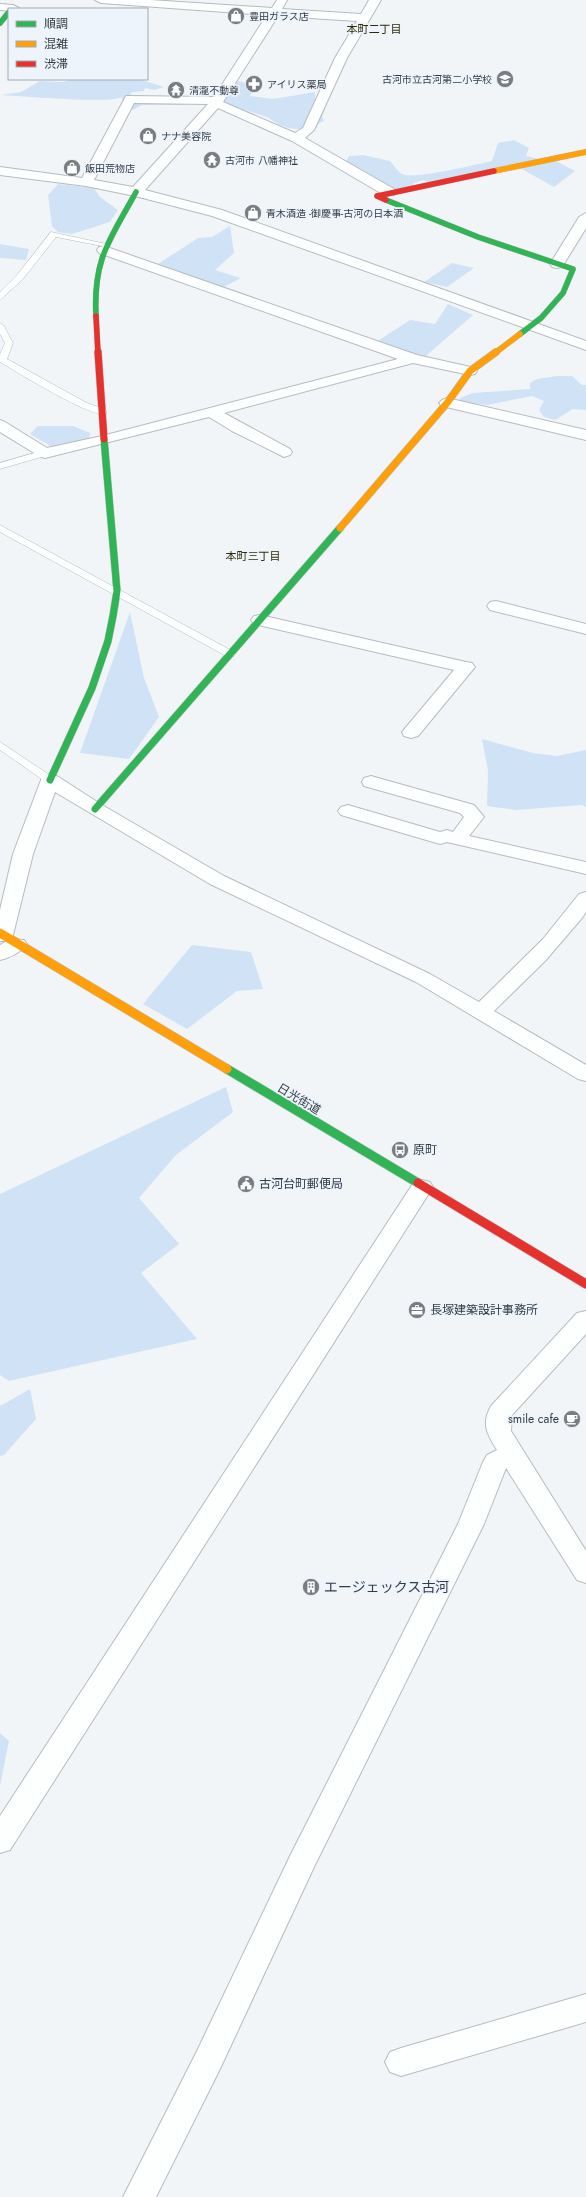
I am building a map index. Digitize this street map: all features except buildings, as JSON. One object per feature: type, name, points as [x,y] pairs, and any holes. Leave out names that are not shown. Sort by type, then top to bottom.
[{"type":"street","points":[[101,0],[363,18]]},
{"type":"street","points":[[5,942],[23,854],[50,780],[88,697],[107,651],[116,607],[117,590],[104,440],[95,298],[99,264],[136,192],[217,102],[283,0]]},
{"type":"street","points":[[296,138],[308,130],[341,58],[363,18],[375,0]]},
{"type":"street","points":[[0,7],[13,7]]},
{"type":"street","points":[[0,23],[8,13]]},
{"type":"street","points":[[86,182],[130,99],[217,102],[296,138],[389,192]]},
{"type":"street","points":[[95,809],[447,403],[470,371],[541,318],[563,293],[573,269],[443,224],[377,196],[389,192],[586,152]]},
{"type":"street","points":[[0,171],[86,182],[136,192],[217,213],[586,346]]},
{"type":"street","points":[[557,264],[586,217]]},
{"type":"street","points":[[106,248],[413,359],[470,371]]},
{"type":"street","points":[[0,425],[45,453],[104,440],[413,359]]},
{"type":"street","points":[[447,403],[586,436]]},
{"type":"street","points":[[211,411],[225,423],[258,437],[284,452]]},
{"type":"street","points":[[496,606],[586,629]]},
{"type":"street","points":[[260,620],[466,667],[411,732]]},
{"type":"street","points":[[50,780],[95,809],[217,880],[423,978],[482,1011],[586,1074]]},
{"type":"street","points":[[371,782],[467,808],[474,817],[457,839]]},
{"type":"street","points":[[348,811],[440,838],[447,836],[586,868]]},
{"type":"street","points":[[482,1011],[570,922],[586,898]]},
{"type":"street","name":"日光街道","points":[[5,942],[586,1284]]},
{"type":"street","points":[[0,1841],[422,1187]]},
{"type":"street","points":[[586,1319],[500,1412],[498,1430],[511,1454],[586,1573]]},
{"type":"street","points":[[139,2197],[208,2061],[300,1865],[471,1524],[496,1462],[511,1454]]},
{"type":"street","points":[[401,2062],[586,2008]]},
{"type":"lane","points":[[0,297],[20,277],[54,234],[106,248]]},
{"type":"lane","points":[[0,326],[8,343],[2,360],[82,404],[103,412]]},
{"type":"lane","points":[[0,466],[45,453]]},
{"type":"lane","points":[[0,528],[117,590],[230,654]]},
{"type":"lane","points":[[0,745],[50,780]]},
{"type":"shaded area","points":[[70,80],[141,80],[164,87],[154,90],[145,88],[144,91],[132,92],[130,95],[167,97],[187,103],[184,105],[142,105],[133,110],[122,100],[122,97],[115,99],[84,100],[1,95],[21,92],[40,81],[63,82]]},
{"type":"shaded area","points":[[236,81],[243,82],[253,90],[250,96],[273,99],[315,92],[315,102],[324,106],[325,109],[322,117],[324,121],[318,124],[314,131],[288,128],[267,117],[211,97],[222,84]]},
{"type":"shaded area","points":[[514,140],[529,148],[526,156],[539,159],[429,182],[423,180],[414,183],[410,191],[381,193],[343,167],[349,156],[363,155],[390,161],[405,175],[422,175],[492,161],[498,143]]},
{"type":"shaded area","points":[[556,161],[575,171],[554,187],[520,168]]},
{"type":"shaded area","points":[[58,184],[94,188],[100,197],[118,210],[110,222],[72,234],[58,232],[52,226],[48,195]]},
{"type":"shaded area","points":[[230,226],[234,253],[215,270],[241,278],[222,288],[158,264],[198,238],[212,237]]},
{"type":"shaded area","points":[[0,244],[29,249],[26,260],[0,258]]},
{"type":"shaded area","points":[[452,263],[474,268],[447,287],[424,282]]},
{"type":"shaded area","points":[[448,304],[473,315],[426,356],[414,355],[376,342],[410,320],[435,324]]},
{"type":"shaded area","points":[[557,376],[572,376],[582,385],[586,385],[586,410],[573,409],[555,420],[544,417],[539,410],[544,401],[532,396],[487,405],[459,401],[460,398],[473,393],[530,389],[530,383],[537,379]]},
{"type":"shaded area","points":[[38,426],[73,426],[90,433],[89,438],[52,447],[30,434]]},
{"type":"shaded area","points":[[130,612],[144,678],[159,717],[129,759],[80,753]]},
{"type":"shaded area","points":[[482,739],[533,753],[557,756],[586,750],[586,807],[582,805],[516,810],[487,806],[488,771]]},
{"type":"shaded area","points":[[192,945],[251,952],[263,989],[237,991],[187,1029],[143,1004]]},
{"type":"shaded area","points":[[226,1087],[233,1112],[176,1155],[139,1198],[179,1244],[141,1273],[197,1339],[9,1381],[0,1375],[0,1194]]},
{"type":"shaded area","points":[[30,1389],[36,1419],[4,1455],[0,1456],[0,1406]]},
{"type":"shaded area","points":[[0,1733],[9,1741],[0,1786]]},
{"type":"traffic: fast","points":[[0,23],[8,13]]},
{"type":"traffic: fast","points":[[96,316],[95,303],[99,264],[106,245],[136,192]]},
{"type":"traffic: fast","points":[[386,200],[478,237],[573,269],[563,293],[541,318],[520,334]]},
{"type":"traffic: fast","points":[[50,780],[92,688],[108,641],[117,591],[104,439]]},
{"type":"traffic: fast","points":[[95,809],[340,528]]},
{"type":"traffic: fast","points":[[227,1069],[418,1183]]},
{"type":"traffic: slow","points":[[494,171],[586,152]]},
{"type":"traffic: slow","points":[[340,528],[447,403],[470,371],[520,334]]},
{"type":"traffic: slow","points":[[0,933],[227,1069]]},
{"type":"traffic: jam","points":[[386,200],[377,196],[494,171]]},
{"type":"traffic: jam","points":[[96,316],[104,439]]},
{"type":"traffic: jam","points":[[418,1183],[586,1284]]},
{"type":"place","name":"豊田ガラス店","points":[[236,16]]},
{"type":"place","name":"古河市立古河第二小学校","points":[[505,79]]},
{"type":"place","name":"アイリス薬局","points":[[254,84]]},
{"type":"place","name":"清瀧不動尊","points":[[176,90]]},
{"type":"place","name":"ナナ美容院","points":[[148,136]]},
{"type":"place","name":"古河市 八幡神社","points":[[212,160]]},
{"type":"place","name":"飯田荒物店","points":[[72,168]]},
{"type":"place","name":"青木酒造 -御慶事-古河の日本酒","points":[[253,213]]},
{"type":"place","name":"原町","points":[[400,1150]]},
{"type":"place","name":"古河台町郵便局","points":[[246,1184]]},
{"type":"place","name":"長塚建築設計事務所","points":[[417,1310]]},
{"type":"place","name":"smile cafe","points":[[572,1419]]},
{"type":"place","name":"エージェックス古河","points":[[311,1587]]},
{"type":"district","name":"本町二丁目","points":[[374,29]]},
{"type":"district","name":"本町三丁目","points":[[253,556]]}]
